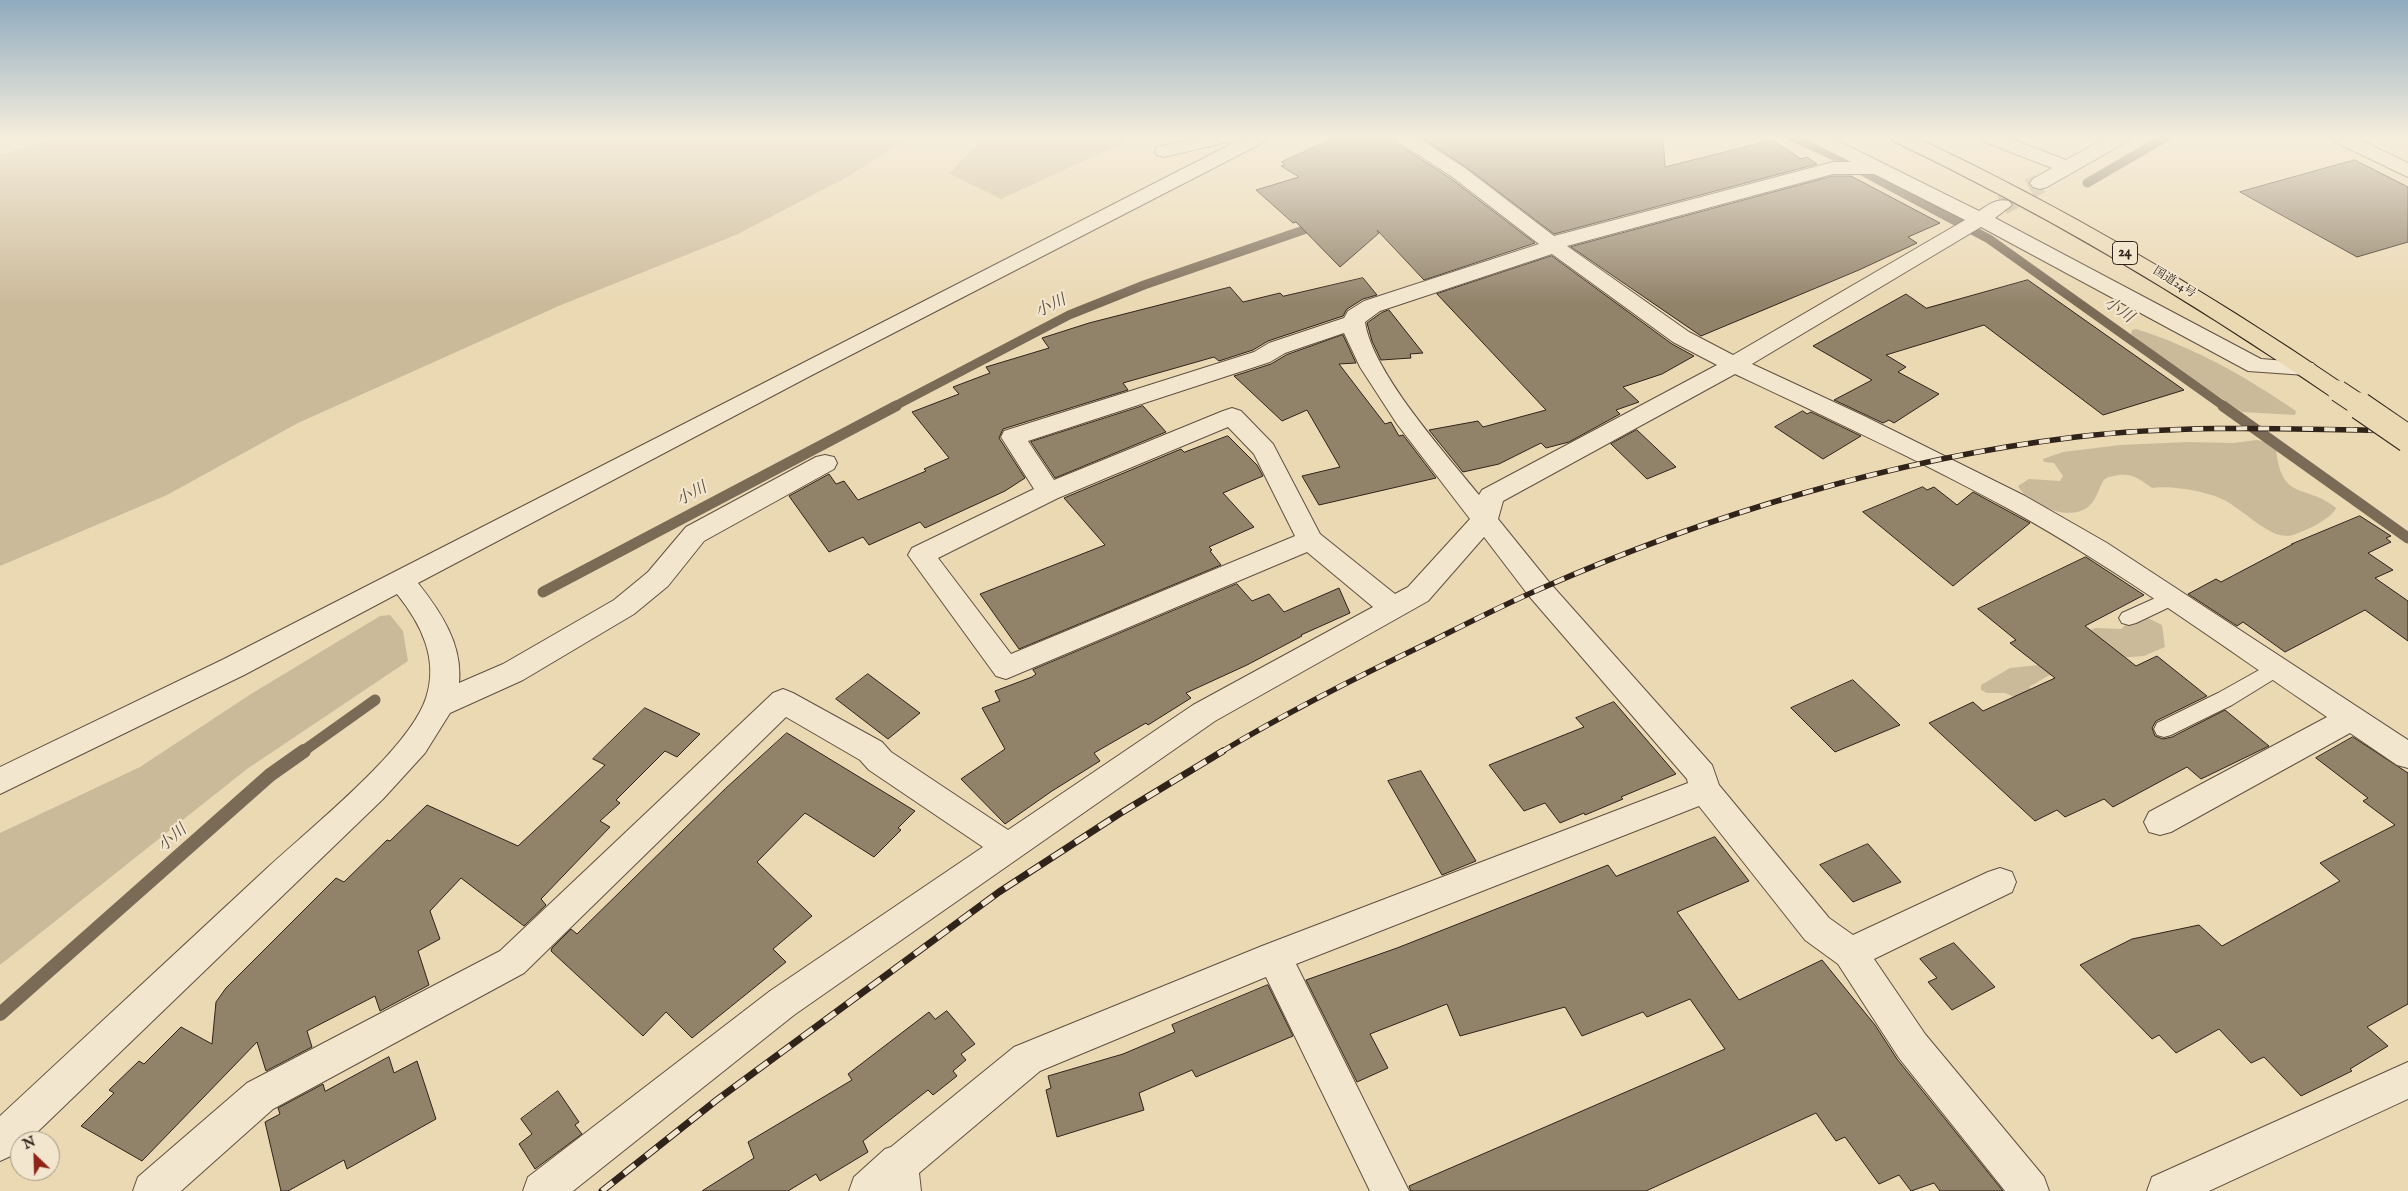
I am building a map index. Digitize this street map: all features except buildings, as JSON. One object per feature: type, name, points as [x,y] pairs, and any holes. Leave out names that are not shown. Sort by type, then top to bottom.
[{"type":"highway","name":"国道24号","points":[[2015,193],[2114,246],[2305,368],[2408,439]]},
{"type":"street","points":[[0,781],[234,667],[830,357],[1151,193]]},
{"type":"street","points":[[1485,193],[1681,337],[1734,365],[1855,421],[2016,502],[2098,550],[2408,756]]},
{"type":"street","points":[[1740,193],[1562,240],[1554,245],[1380,303],[1359,312],[1354,322],[1356,337],[1372,367],[1406,419],[1539,589],[1702,774],[1705,790],[1817,929],[1850,953],[1912,1046],[2030,1191]]},
{"type":"street","points":[[1917,193],[1971,224],[2000,228],[2256,366],[2305,368]]},
{"type":"street","points":[[542,1191],[782,1002],[1204,713],[1418,594],[1485,519],[1491,496],[1734,365],[2002,205]]},
{"type":"street","points":[[1050,492],[1014,437],[1262,357],[1277,348],[1354,322]]},
{"type":"street","points":[[1310,540],[1006,668],[921,555],[1050,492],[1232,416],[1264,450],[1310,540],[1394,609]]},
{"type":"street","points":[[438,705],[513,672],[624,607],[658,579],[695,534],[824,463]]},
{"type":"street","points":[[0,1142],[376,784],[409,751],[426,728],[438,705],[445,682],[445,662],[441,642],[433,624],[400,580]]},
{"type":"street","points":[[152,1191],[260,1096],[512,962],[783,701],[871,751],[880,761],[1008,847]]},
{"type":"street","points":[[2160,822],[2352,718]]},
{"type":"street","points":[[868,1191],[901,1177],[1027,1059],[1274,957],[1705,790]]},
{"type":"street","points":[[1850,953],[2000,882]]},
{"type":"street","points":[[1274,957],[1390,1191]]},
{"type":"street","points":[[2166,1191],[2408,1080]]},
{"type":"lane","points":[[2129,618],[2172,598]]},
{"type":"lane","points":[[2164,729],[2225,699],[2277,668]]},
{"type":"shaded area","points":[[0,193],[817,193],[736,235],[561,305],[298,423],[167,495],[0,566]]},
{"type":"shaded area","points":[[988,193],[1015,193],[1001,199]]},
{"type":"shaded area","points":[[2136,329],[2157,336],[2219,364],[2258,386],[2296,411],[2295,415],[2242,412],[2183,373],[2131,334],[2132,330]]},
{"type":"shaded area","points":[[2257,440],[2267,442],[2276,448],[2283,477],[2289,485],[2325,500],[2336,508],[2334,512],[2300,533],[2287,536],[2270,531],[2231,504],[2214,496],[2181,489],[2152,488],[2139,479],[2125,475],[2105,479],[2089,506],[2081,511],[2071,513],[2050,510],[2040,505],[2031,500],[2018,486],[2029,479],[2060,481],[2063,476],[2054,463],[2044,462],[2043,459],[2063,452],[2120,445],[2188,442],[2233,443]]},
{"type":"shaded area","points":[[390,615],[403,631],[408,661],[247,769],[0,965],[0,833],[140,767],[251,694],[380,616]]},
{"type":"shaded area","points":[[2136,616],[2148,618],[2162,625],[2165,647],[2144,656],[2105,659],[2048,676],[2029,687],[2038,699],[2026,702],[2005,693],[1987,693],[1981,690],[1981,685],[2010,668],[2039,665],[2073,638],[2095,628],[2121,629]]},
{"type":"waterway","name":"小川","points":[[1902,193],[1989,239],[2225,407]]},
{"type":"waterway","name":"小川","points":[[893,407],[1069,315],[1144,285],[1318,225]]},
{"type":"waterway","name":"小川","points":[[543,592],[896,406]]},
{"type":"waterway","name":"小川","points":[[2223,406],[2408,538]]},
{"type":"waterway","name":"小川","points":[[302,752],[375,700]]},
{"type":"waterway","name":"小川","points":[[0,1014],[270,775],[304,751]]},
{"type":"tunnel","points":[[2002,205],[2023,193]]},
{"type":"railway","points":[[1221,752],[1325,694],[1526,595],[1669,537],[1735,514],[1870,475],[2008,447],[2117,433],[2200,429],[2408,431]]},
{"type":"railway","points":[[602,1191],[718,1099],[999,892],[1119,814],[1223,751]]}]
